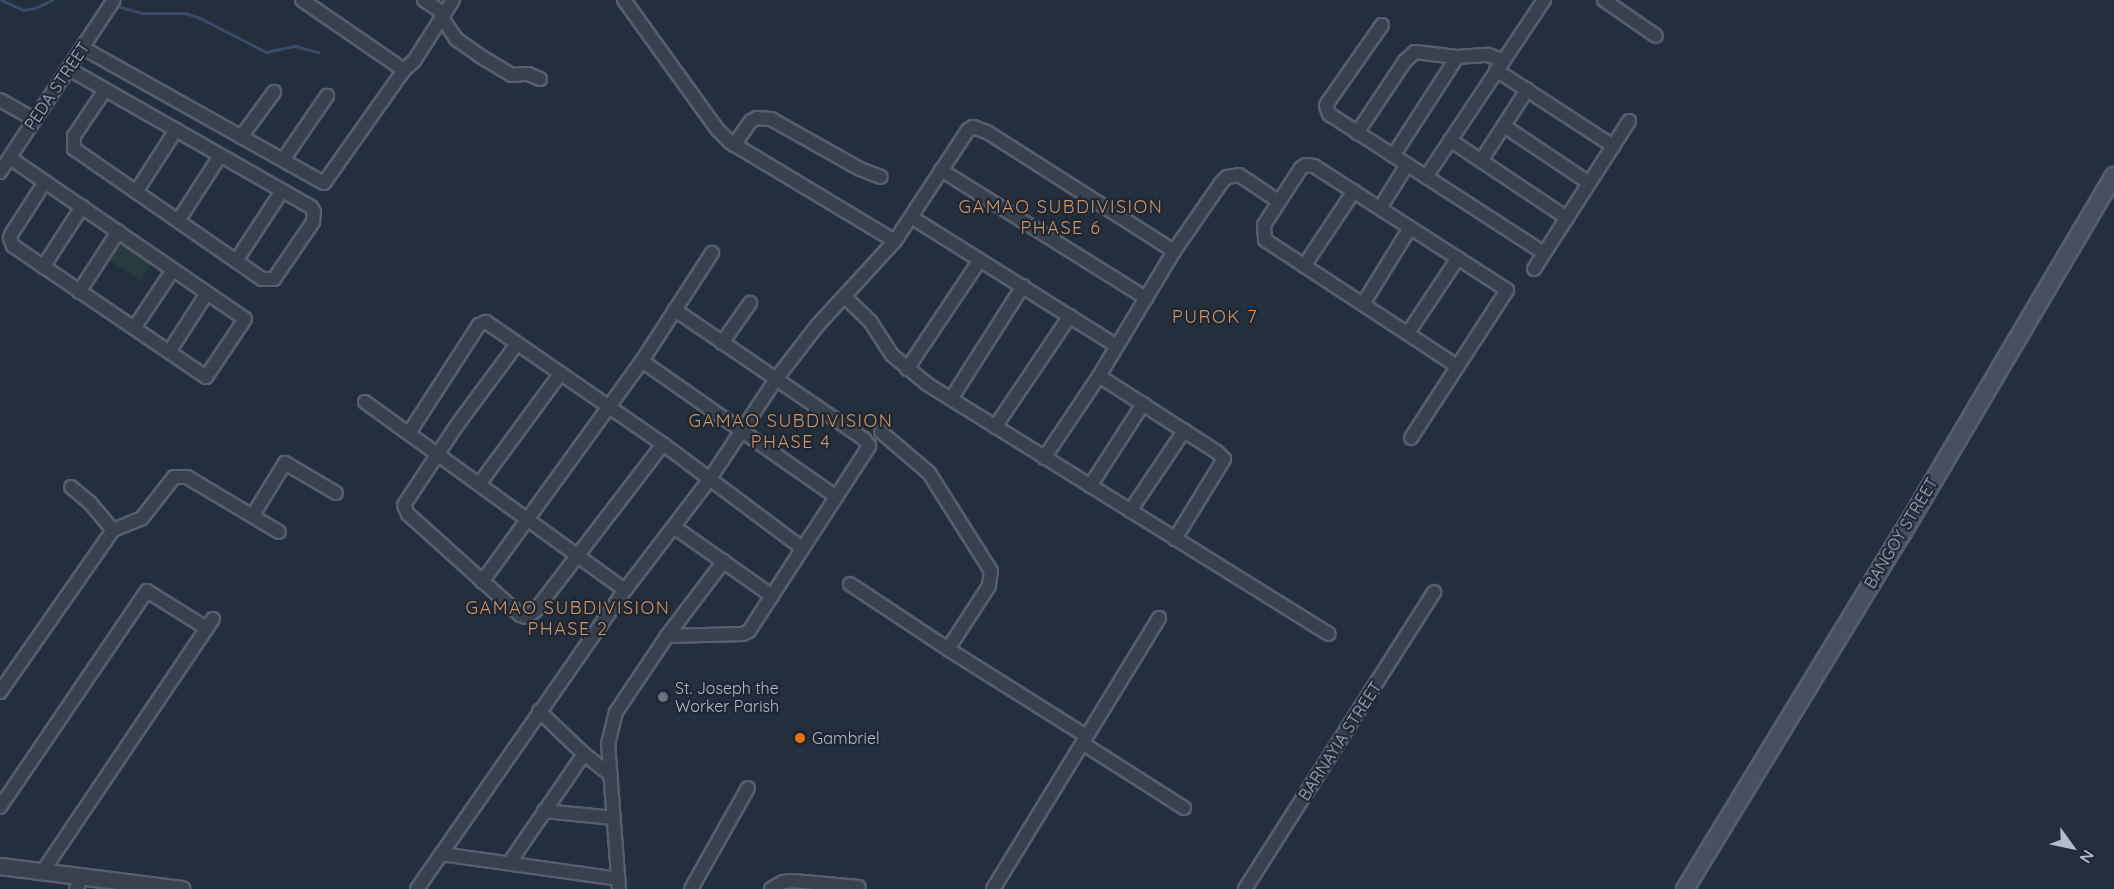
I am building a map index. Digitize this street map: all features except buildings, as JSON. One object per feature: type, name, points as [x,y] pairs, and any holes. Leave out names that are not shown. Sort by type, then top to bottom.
[{"type":"main road","name":"BANGOY STREET","points":[[1685,889],[1902,534],[2114,176]]},
{"type":"street","name":"PEDA STREET","points":[[0,172],[114,0]]},
{"type":"street","points":[[302,0],[404,70]]},
{"type":"street","points":[[424,0],[443,16],[456,39],[480,56],[513,75],[528,74],[540,79]]},
{"type":"street","points":[[83,48],[324,183],[404,70],[414,61],[453,0]]},
{"type":"street","points":[[624,0],[717,129],[734,145],[895,241]]},
{"type":"street","points":[[1425,177],[1544,0]]},
{"type":"street","points":[[1604,0],[1656,36]]},
{"type":"street","points":[[1382,25],[1326,106],[1329,114],[1544,253]]},
{"type":"street","points":[[1357,133],[1411,54],[1421,51],[1457,57],[1488,55],[1527,90],[1613,146]]},
{"type":"street","points":[[1393,156],[1457,57]]},
{"type":"street","points":[[69,69],[311,207],[314,212],[312,222],[274,279],[262,279],[79,153],[72,145],[74,136],[105,90]]},
{"type":"street","points":[[1481,161],[1527,90]]},
{"type":"street","points":[[241,137],[274,92]]},
{"type":"street","points":[[283,160],[327,96]]},
{"type":"street","points":[[0,100],[35,120]]},
{"type":"street","points":[[734,145],[751,121],[757,118],[771,119],[860,169],[881,177]]},
{"type":"street","points":[[1534,269],[1629,121]]},
{"type":"street","points":[[1504,126],[1589,183]]},
{"type":"street","points":[[417,889],[538,711],[625,590],[709,480],[776,379],[817,326],[895,241],[968,130],[973,127],[987,132],[1174,251]]},
{"type":"street","points":[[136,192],[176,130]]},
{"type":"street","points":[[1450,140],[1567,218]]},
{"type":"street","points":[[178,221],[220,156]]},
{"type":"street","points":[[10,158],[245,319],[206,377],[13,246],[10,238],[45,182]]},
{"type":"street","points":[[1411,438],[1507,290],[1314,166],[1306,165],[1278,201],[1264,225],[1263,236],[1269,243],[1457,366]]},
{"type":"street","points":[[1380,208],[1407,165]]},
{"type":"street","points":[[941,170],[1146,298]]},
{"type":"street","points":[[1044,458],[1099,376],[1174,251],[1227,177],[1239,176],[1246,179],[1278,201]]},
{"type":"street","points":[[236,261],[282,191]]},
{"type":"street","points":[[1304,266],[1353,191]]},
{"type":"street","points":[[43,267],[82,207]]},
{"type":"street","points":[[911,217],[1117,346]]},
{"type":"street","points":[[1363,304],[1410,228]]},
{"type":"street","points":[[79,292],[118,232]]},
{"type":"street","points":[[482,582],[610,407],[712,253]]},
{"type":"street","points":[[1407,333],[1458,258]]},
{"type":"street","points":[[907,369],[980,260]]},
{"type":"street","points":[[134,328],[173,270]]},
{"type":"street","points":[[951,399],[1023,286]]},
{"type":"street","points":[[169,352],[207,293]]},
{"type":"street","points":[[845,297],[870,321],[892,355],[907,369],[1044,458],[1329,634]]},
{"type":"street","points":[[722,344],[750,303]]},
{"type":"street","points":[[667,636],[743,634],[756,624],[802,548],[868,450],[868,443],[675,310]]},
{"type":"street","points":[[995,427],[1070,316]]},
{"type":"street","points":[[409,433],[479,325],[482,322],[489,324],[663,444],[802,548]]},
{"type":"street","points":[[517,344],[406,499],[405,510],[520,615],[530,615],[663,444]]},
{"type":"street","points":[[642,361],[836,497]]},
{"type":"street","points":[[480,483],[560,374]]},
{"type":"street","points":[[1099,376],[1217,452],[1224,462],[1175,539]]},
{"type":"street","points":[[365,402],[625,590]]},
{"type":"street","points":[[1090,486],[1143,404]]},
{"type":"street","points":[[1130,511],[1184,431]]},
{"type":"street","points":[[881,432],[929,473],[991,571],[989,586],[948,650]]},
{"type":"street","points":[[253,514],[285,464],[336,492]]},
{"type":"street","points":[[0,692],[113,530],[142,518],[158,501],[170,480],[178,475],[212,490],[279,532]]},
{"type":"street","points":[[70,487],[91,504],[113,530]]},
{"type":"street","points":[[674,527],[772,596]]},
{"type":"street","points":[[441,854],[510,862],[618,884],[608,744],[616,712],[667,636],[724,561]]},
{"type":"street","points":[[850,584],[1184,808]]},
{"type":"street","points":[[0,807],[147,591],[209,624],[43,871]]},
{"type":"street","name":"BARNAYIA STREET","points":[[1245,889],[1434,592]]},
{"type":"street","points":[[993,889],[1159,618]]},
{"type":"street","points":[[538,711],[584,754],[611,775]]},
{"type":"street","points":[[510,862],[584,754]]},
{"type":"street","points":[[691,889],[748,788]]},
{"type":"street","points":[[544,811],[614,818]]},
{"type":"street","points":[[0,866],[43,871],[79,883],[182,889]]},
{"type":"street","points":[[771,889],[783,882],[793,881],[859,887]]},
{"type":"green space","points":[[120,242],[152,263],[140,280],[109,260]]},
{"type":"waterway","points":[[1,0],[23,10],[35,8],[52,0]]},
{"type":"waterway","points":[[117,6],[142,13],[185,13],[200,18],[266,52],[295,46],[318,52]]},
{"type":"place","name":"St. Joseph the Worker Parish","points":[[663,697]]},
{"type":"place","name":"Gambriel","points":[[800,738]]},
{"type":"district","name":"GAMAO SUBDIVISION PHASE 6","points":[[1061,218]]},
{"type":"district","name":"PUROK 7","points":[[1215,317]]},
{"type":"district","name":"GAMAO SUBDIVISION PHASE 4","points":[[791,432]]},
{"type":"district","name":"GAMAO SUBDIVISION PHASE 2","points":[[568,619]]}]
